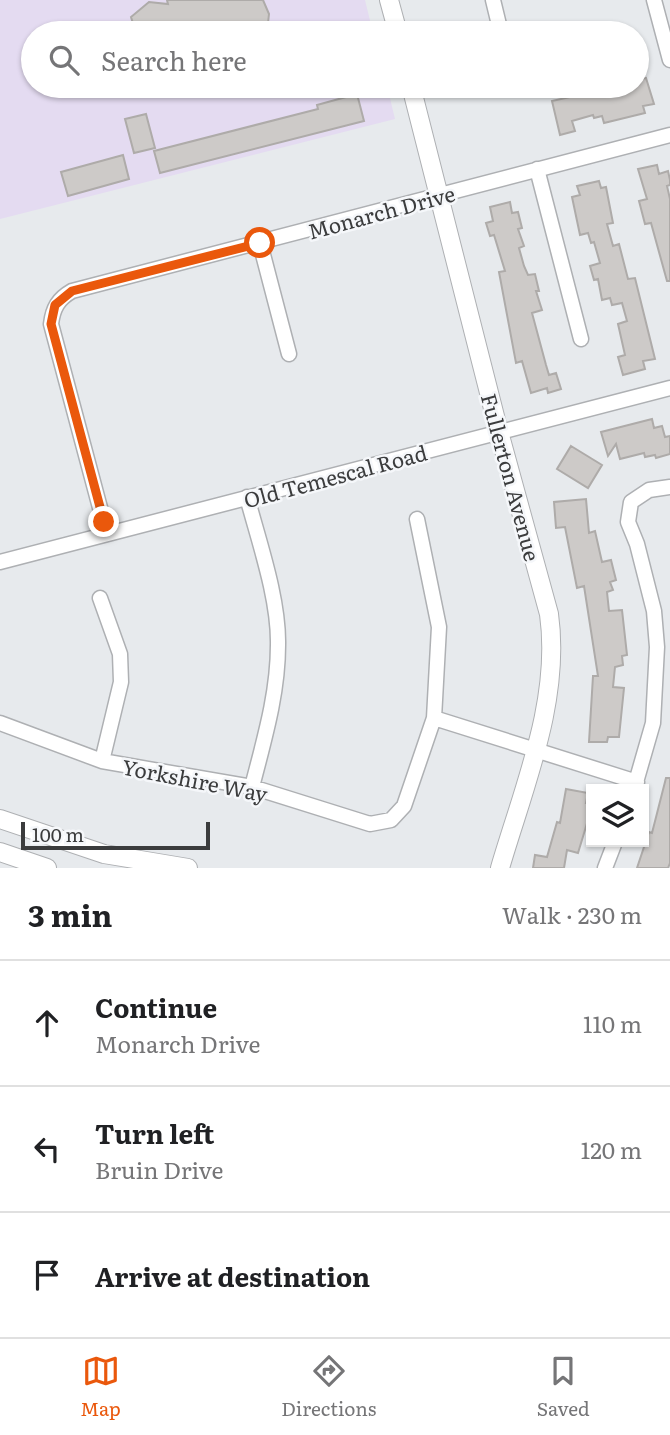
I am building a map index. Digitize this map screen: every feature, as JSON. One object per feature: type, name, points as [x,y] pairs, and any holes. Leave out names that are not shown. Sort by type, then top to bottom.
[{"type":"main road","points":[[389,0],[395,21]]},
{"type":"main road","name":"Fullerton Avenue","points":[[414,98],[499,432],[549,614],[553,641],[551,676],[536,750],[500,868]]},
{"type":"main road","points":[[0,820],[104,854],[188,868]]},
{"type":"main road","points":[[0,852],[47,868]]},
{"type":"street","points":[[493,0],[498,21]]},
{"type":"street","points":[[654,0],[670,60]]},
{"type":"street","name":"Monarch Drive","points":[[107,534],[51,324],[55,305],[72,291],[670,135]]},
{"type":"street","points":[[537,169],[581,339]]},
{"type":"street","points":[[260,243],[289,354]]},
{"type":"street","name":"Old Temescal Road","points":[[0,562],[670,388]]},
{"type":"street","points":[[635,784],[653,723],[657,647],[654,611],[637,544],[628,522],[631,502],[649,490],[670,487]]},
{"type":"street","points":[[247,497],[271,593],[279,642],[274,700],[253,787]]},
{"type":"street","points":[[417,519],[439,627],[434,718],[632,784]]},
{"type":"street","points":[[100,598],[120,654],[121,682],[102,761]]},
{"type":"street","name":"Yorkshire Way","points":[[0,723],[102,761],[253,787],[370,824],[391,820],[404,806],[434,718]]},
{"type":"street","points":[[605,868],[613,847]]},
{"type":"shaded area","points":[[0,0],[365,0],[370,21],[21,21],[21,98],[390,98],[395,119],[0,219]]},
{"type":"building","points":[[167,0],[263,0],[269,14],[268,21],[132,21],[131,17],[149,2],[168,4]]},
{"type":"building","points":[[649,88],[654,104],[643,106],[645,113],[604,123],[602,116],[594,118],[593,115],[572,121],[575,131],[560,135],[552,101],[565,98],[649,98]]},
{"type":"building","points":[[342,98],[358,98],[364,121],[160,173],[154,151],[318,109],[317,105]]},
{"type":"building","points":[[146,114],[155,148],[134,153],[125,119]]},
{"type":"building","points":[[123,155],[129,179],[68,196],[61,172]]},
{"type":"building","points":[[657,165],[659,174],[668,171],[670,180],[670,185],[667,186],[670,199],[670,281],[667,281],[651,223],[645,224],[639,201],[647,199],[638,169]]},
{"type":"building","points":[[599,181],[601,188],[606,187],[613,223],[607,224],[613,246],[619,244],[628,279],[635,278],[655,359],[643,361],[645,369],[623,375],[618,357],[625,355],[618,324],[627,321],[622,303],[612,305],[610,298],[602,300],[598,279],[594,280],[590,266],[600,263],[594,242],[591,243],[588,233],[580,235],[572,197],[580,195],[577,186]]},
{"type":"building","points":[[510,202],[512,213],[518,212],[522,228],[518,229],[524,246],[519,248],[524,266],[528,275],[535,274],[539,291],[536,291],[542,310],[532,313],[546,365],[549,375],[556,373],[561,389],[548,393],[547,388],[531,393],[522,361],[516,363],[499,272],[505,271],[494,235],[490,236],[486,223],[493,221],[490,207]]},
{"type":"building","points":[[652,419],[654,428],[662,426],[665,437],[670,436],[670,454],[656,458],[655,455],[645,457],[644,453],[620,459],[616,444],[608,456],[601,432]]},
{"type":"building","points":[[571,446],[602,465],[588,488],[557,469]]},
{"type":"building","points":[[586,499],[589,533],[595,531],[602,562],[611,560],[616,580],[610,582],[613,590],[607,592],[609,611],[622,610],[627,655],[622,656],[623,665],[615,667],[613,687],[624,688],[619,737],[608,737],[607,742],[589,742],[593,676],[598,676],[584,586],[577,588],[565,527],[556,528],[554,502]]},
{"type":"building","points":[[666,778],[670,778],[668,868],[637,868],[644,847],[649,847],[649,832],[652,833]]},
{"type":"building","points":[[566,789],[586,793],[586,827],[578,853],[567,850],[564,868],[533,868],[535,855],[547,857],[557,822],[560,823]]},
{"type":"route","points":[[104,522],[51,324],[55,305],[72,291],[260,243]]}]
